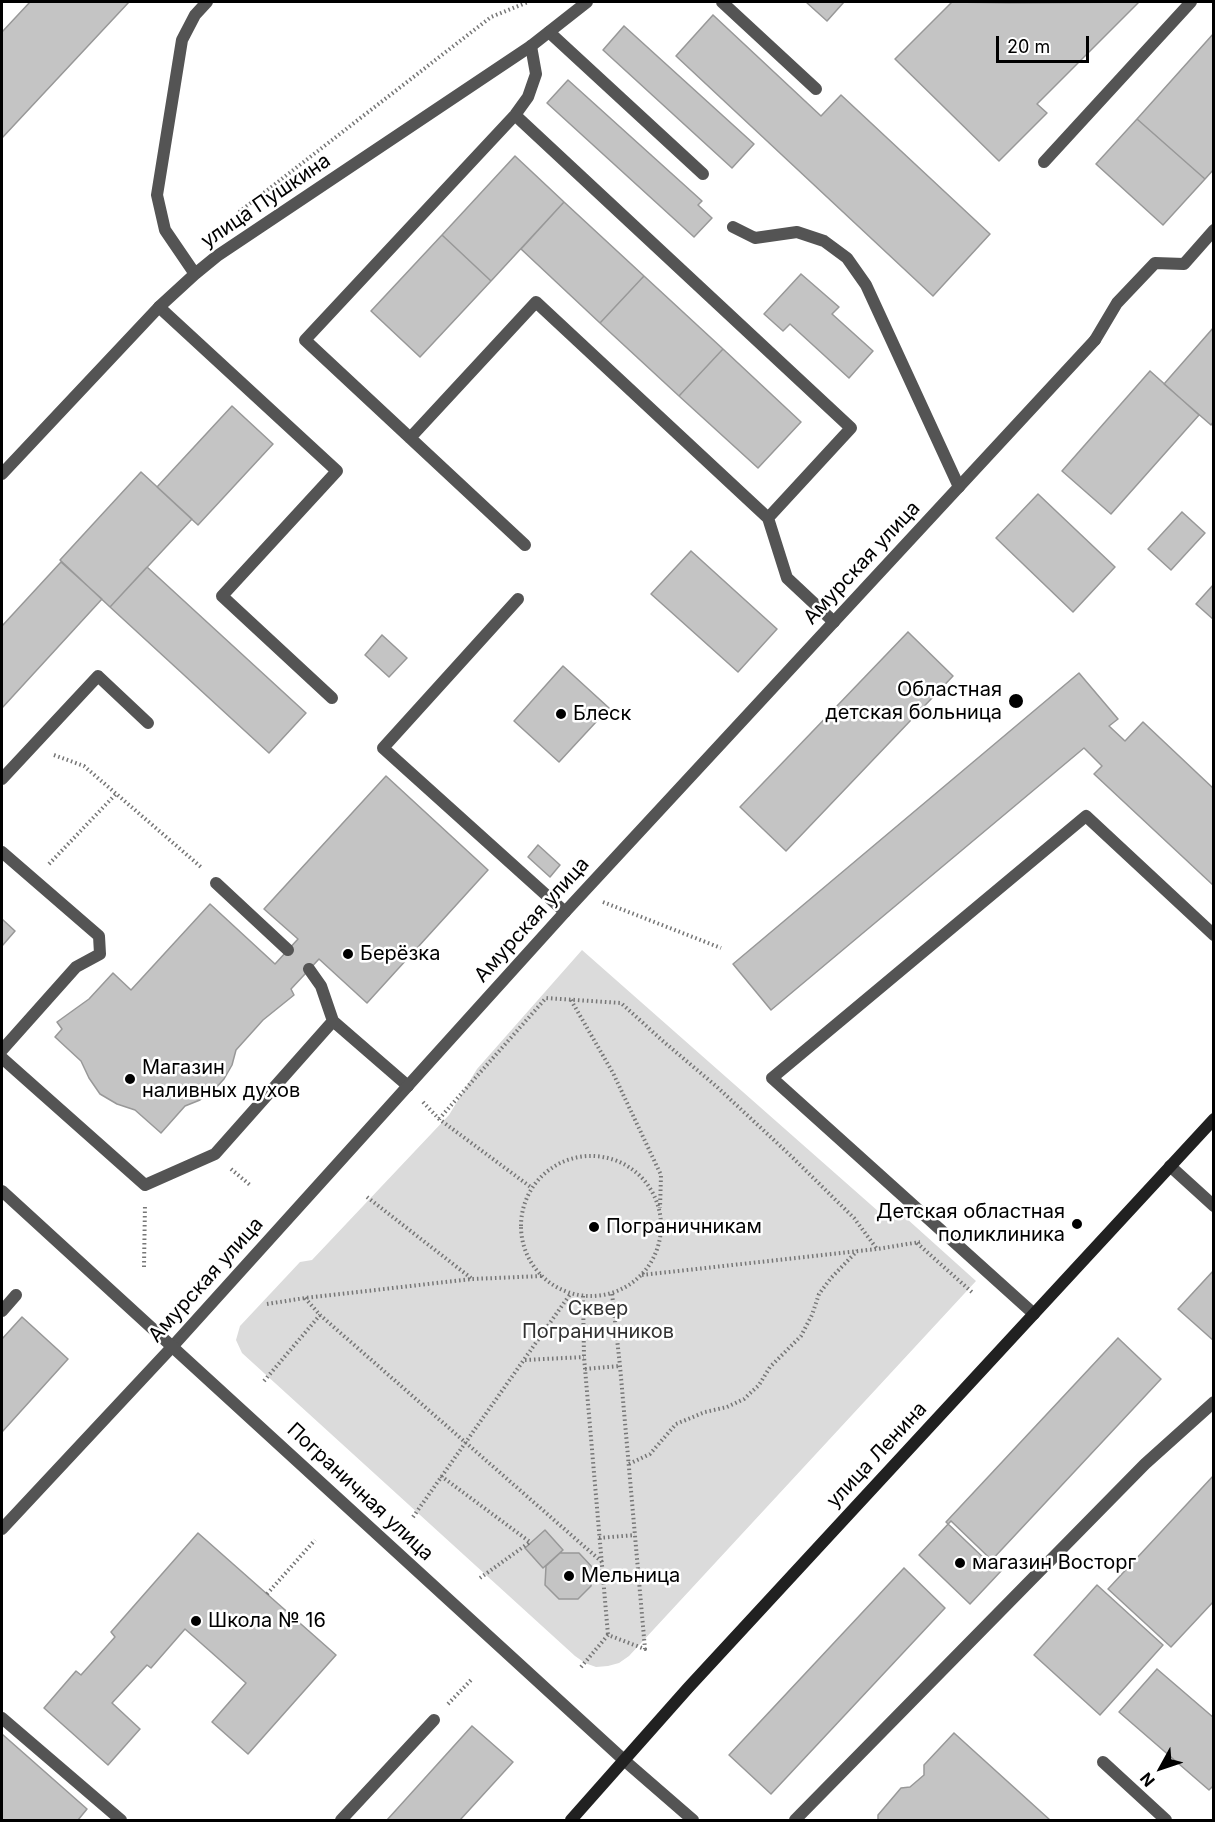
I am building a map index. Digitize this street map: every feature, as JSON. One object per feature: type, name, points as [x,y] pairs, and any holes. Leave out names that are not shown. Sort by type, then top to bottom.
[{"type":"main road","name":"улица Ленина","points":[[572,1821],[704,1671],[1214,1119]]},
{"type":"street","points":[[195,274],[165,230],[157,195],[182,40],[195,15],[207,2]]},
{"type":"street","name":"улица Пушкина","points":[[2,474],[159,307],[217,256],[531,46],[587,2]]},
{"type":"street","points":[[722,2],[816,89]]},
{"type":"street","points":[[1044,162],[1191,2]]},
{"type":"street","points":[[549,32],[703,174]]},
{"type":"street","points":[[525,545],[305,340],[515,115],[528,97],[536,74],[531,46]]},
{"type":"street","points":[[515,115],[851,428],[768,518]]},
{"type":"street","points":[[733,227],[755,238],[797,232],[824,241],[847,258],[866,285],[959,487]]},
{"type":"street","name":"Амурская улица","points":[[2,1529],[172,1347],[565,912],[1095,340],[1117,303],[1155,263],[1184,264],[1214,230]]},
{"type":"street","points":[[410,438],[536,302],[768,518],[787,578],[834,622]]},
{"type":"street","points":[[159,307],[337,471],[222,596],[332,698]]},
{"type":"street","points":[[518,598],[383,748],[565,912]]},
{"type":"street","points":[[2,779],[98,676],[148,723]]},
{"type":"street","points":[[1034,1314],[772,1078],[1086,816],[1214,935]]},
{"type":"street","points":[[2,852],[99,936],[100,954],[76,967],[2,1050]]},
{"type":"street","points":[[216,883],[288,950]]},
{"type":"street","points":[[309,969],[321,986],[333,1021],[408,1086]]},
{"type":"street","points":[[2,1058],[145,1185],[215,1154],[333,1021]]},
{"type":"street","points":[[1170,1166],[1214,1206]]},
{"type":"street","name":"Пограничная улица","points":[[2,1191],[693,1821]]},
{"type":"street","points":[[2,1311],[16,1295]]},
{"type":"street","points":[[795,1821],[1146,1464],[1214,1402]]},
{"type":"street","points":[[2,1718],[122,1821]]},
{"type":"street","points":[[341,1821],[434,1720]]},
{"type":"street","points":[[1103,1762],[1166,1821]]},
{"type":"path","points":[[21,758],[54,754],[84,766],[208,873]]},
{"type":"path","points":[[33,879],[116,794]]},
{"type":"path","points":[[622,909],[721,948]]},
{"type":"path","points":[[532,1188],[439,1119],[546,998],[621,1003],[792,1156],[854,1218],[877,1249]]},
{"type":"path","points":[[572,1000],[613,1072],[661,1175],[660,1215]]},
{"type":"path","points":[[592,1156],[615,1160],[635,1171],[651,1188],[660,1210],[661,1233],[655,1256],[642,1275],[628,1286],[612,1293],[583,1296],[556,1287],[542,1276],[530,1261],[524,1243],[521,1224],[524,1205],[532,1188],[548,1171],[569,1160],[592,1156]]},
{"type":"path","points":[[144,1267],[145,1185]]},
{"type":"path","points":[[367,1197],[472,1279]]},
{"type":"path","points":[[642,1275],[951,1239]]},
{"type":"path","points":[[916,1242],[974,1294]]},
{"type":"path","points":[[629,1464],[650,1454],[676,1425],[744,1399],[759,1384],[770,1367],[801,1336],[812,1315],[819,1294],[857,1251]]},
{"type":"path","points":[[267,1304],[472,1279],[542,1276]]},
{"type":"path","points":[[413,1517],[571,1293]]},
{"type":"path","points":[[608,1635],[645,1649],[612,1293]]},
{"type":"path","points":[[581,1667],[608,1635],[584,1357],[583,1296]]},
{"type":"path","points":[[305,1298],[321,1315],[602,1562]]},
{"type":"path","points":[[264,1381],[321,1315]]},
{"type":"path","points":[[525,1360],[584,1357]]},
{"type":"path","points":[[585,1369],[620,1366]]},
{"type":"path","points":[[441,1476],[530,1542],[480,1578]]},
{"type":"path","points":[[599,1538],[635,1535]]},
{"type":"path","points":[[267,1594],[315,1540]]},
{"type":"path","points":[[434,1720],[471,1680]]},
{"type":"green space","name":"Сквер Пограничников","points":[[582,950],[887,1219],[896,1209],[976,1281],[629,1656],[619,1663],[596,1667],[575,1656],[242,1353],[236,1340],[240,1326],[300,1262],[312,1260],[449,1115],[477,1069]]},
{"type":"building","points":[[30,2],[129,2],[2,138],[2,32]]},
{"type":"building","points":[[806,2],[844,2],[827,21]]},
{"type":"building","points":[[952,2],[1139,2],[1037,104],[1047,113],[999,161],[895,59]]},
{"type":"building","points":[[713,15],[821,116],[841,95],[990,234],[933,296],[676,56]]},
{"type":"building","points":[[624,26],[754,144],[732,168],[603,50]]},
{"type":"building","points":[[1214,33],[1214,169],[1205,179],[1137,119]]},
{"type":"building","points":[[568,80],[702,201],[698,205],[712,218],[694,237],[547,103]]},
{"type":"building","points":[[1137,119],[1205,179],[1163,225],[1096,164]]},
{"type":"building","points":[[515,156],[564,202],[491,281],[442,235]]},
{"type":"building","points":[[564,202],[644,276],[600,323],[521,249]]},
{"type":"building","points":[[442,235],[491,281],[420,357],[371,311]]},
{"type":"building","points":[[801,274],[839,307],[832,314],[873,351],[849,378],[790,324],[783,331],[764,314]]},
{"type":"building","points":[[644,276],[723,349],[679,396],[600,323]]},
{"type":"building","points":[[1214,327],[1214,421],[1211,425],[1164,384]]},
{"type":"building","points":[[723,349],[801,422],[758,468],[679,396]]},
{"type":"building","points":[[1150,371],[1199,415],[1111,514],[1062,471]]},
{"type":"building","points":[[232,406],[273,444],[198,525],[157,487]]},
{"type":"building","points":[[141,472],[192,519],[110,607],[60,560]]},
{"type":"building","points":[[1038,494],[1115,567],[1073,612],[996,538]]},
{"type":"building","points":[[1182,512],[1205,533],[1171,570],[1148,549]]},
{"type":"building","points":[[691,551],[777,629],[738,672],[651,594]]},
{"type":"building","points":[[61,562],[102,599],[2,708],[2,626]]},
{"type":"building","points":[[147,567],[306,713],[269,753],[110,607]]},
{"type":"building","points":[[1214,584],[1214,620],[1196,604]]},
{"type":"building","points":[[908,632],[953,676],[786,851],[740,807]]},
{"type":"building","points":[[382,635],[407,658],[389,677],[365,655]]},
{"type":"building","name":"Блеск","points":[[563,666],[609,708],[559,762],[514,721]]},
{"type":"building","points":[[1079,673],[1118,719],[1109,726],[1125,741],[1143,722],[1214,789],[1214,886],[1094,774],[1102,766],[1084,748],[771,1010],[733,964]]},
{"type":"building","name":"Берёзка","points":[[386,776],[488,870],[367,1003],[319,959],[291,989],[294,995],[263,1020],[236,1050],[232,1065],[224,1079],[200,1100],[185,1106],[161,1133],[135,1110],[117,1104],[100,1094],[81,1061],[55,1037],[62,1029],[57,1022],[89,999],[113,973],[131,990],[210,904],[275,964],[298,939],[264,909]]},
{"type":"building","points":[[538,845],[560,865],[550,877],[528,857]]},
{"type":"building","points":[[2,919],[15,931],[2,946]]},
{"type":"building","points":[[1214,1270],[1214,1341],[1178,1309]]},
{"type":"building","points":[[22,1317],[68,1359],[2,1432],[2,1339]]},
{"type":"building","points":[[1118,1338],[1161,1379],[989,1563],[946,1522]]},
{"type":"building","points":[[1214,1475],[1214,1601],[1171,1647],[1108,1589]]},
{"type":"building","name":"магазин Восторг","points":[[951,1521],[1002,1570],[970,1604],[919,1555]]},
{"type":"building","points":[[545,1530],[563,1550],[543,1568],[525,1548]]},
{"type":"building","points":[[198,1533],[336,1655],[248,1754],[212,1722],[246,1683],[185,1629],[151,1668],[147,1665],[112,1703],[140,1729],[108,1765],[44,1708],[76,1671],[81,1675],[115,1637],[111,1632]]},
{"type":"building","name":"Мельница","points":[[560,1553],[579,1553],[592,1567],[591,1586],[578,1599],[559,1599],[545,1585],[546,1566]]},
{"type":"building","points":[[904,1568],[945,1608],[771,1794],[729,1755]]},
{"type":"building","points":[[1097,1585],[1163,1645],[1100,1715],[1034,1655]]},
{"type":"building","points":[[1157,1669],[1214,1718],[1214,1785],[1209,1790],[1119,1712]]},
{"type":"building","points":[[472,1726],[513,1762],[460,1820],[387,1820]]},
{"type":"building","points":[[954,1733],[1050,1820],[878,1820],[878,1815],[901,1788],[910,1787],[924,1775],[924,1765]]},
{"type":"building","points":[[2,1734],[87,1809],[78,1820],[2,1820]]},
{"type":"place","name":"Областная детская больница","points":[[1016,701]]},
{"type":"place","name":"Блеск","points":[[561,714]]},
{"type":"place","name":"Берёзка","points":[[348,954]]},
{"type":"place","name":"Магазин наливных духов","points":[[130,1079]]},
{"type":"place","name":"Детская областная поликлиника","points":[[1077,1224]]},
{"type":"place","name":"Пограничникам","points":[[594,1227]]},
{"type":"place","name":"магазин Восторг","points":[[960,1563]]},
{"type":"place","name":"Мельница","points":[[569,1576]]},
{"type":"place","name":"Школа № 16","points":[[196,1621]]}]
